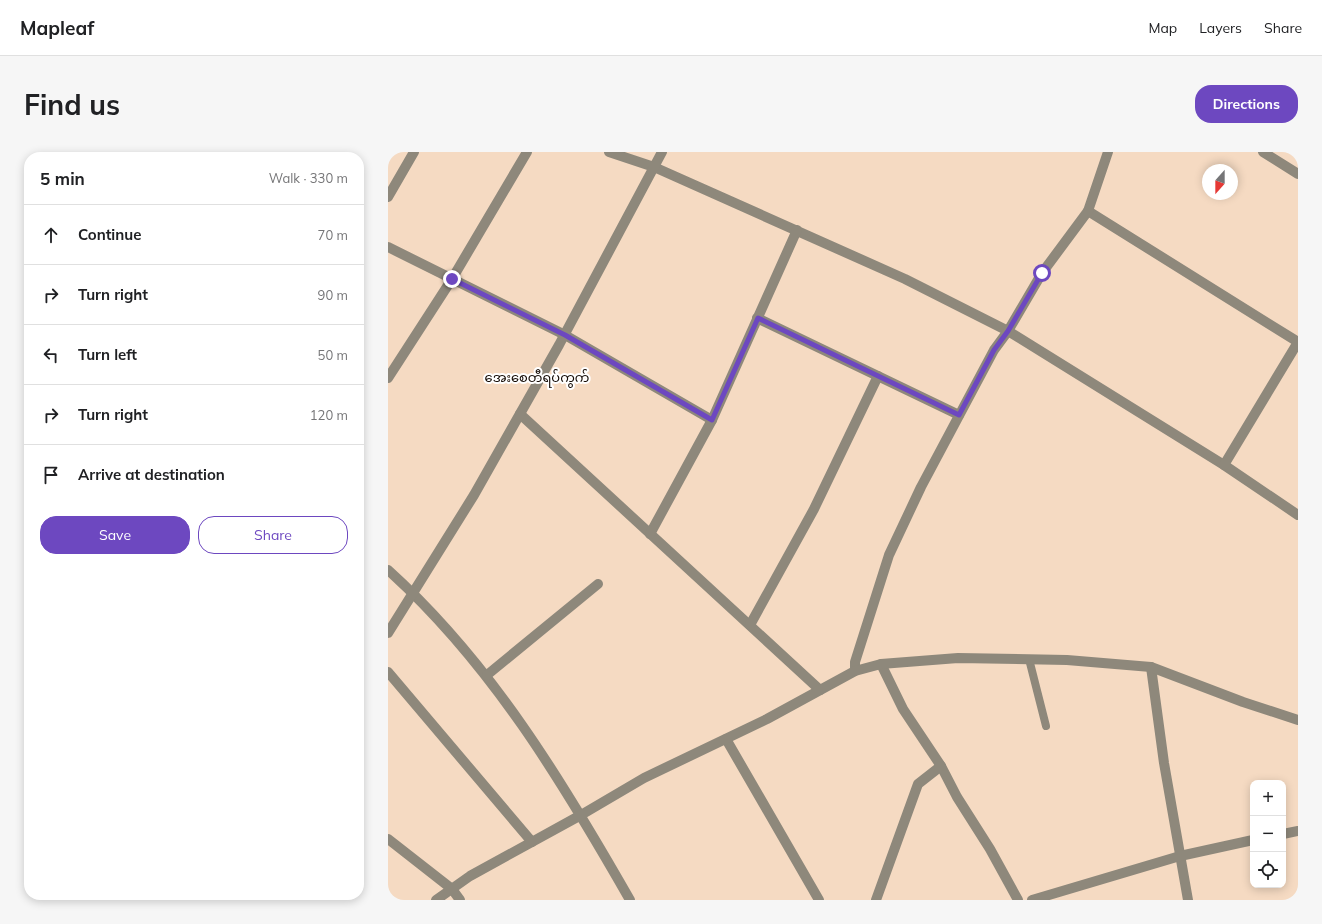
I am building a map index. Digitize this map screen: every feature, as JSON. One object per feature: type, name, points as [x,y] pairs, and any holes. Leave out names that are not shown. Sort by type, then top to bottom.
[{"type":"street","points":[[388,197],[414,152]]},
{"type":"street","points":[[388,378],[452,279],[527,152]]},
{"type":"street","points":[[609,152],[654,167],[905,278],[1008,331],[1224,465],[1298,515]]},
{"type":"street","points":[[388,633],[474,495],[565,335],[662,152]]},
{"type":"street","points":[[854,671],[855,662],[889,555],[921,486],[994,350],[1008,331],[1042,273],[1088,211],[1108,152]]},
{"type":"street","points":[[1263,152],[1298,174]]},
{"type":"street","points":[[1088,211],[1298,342],[1224,465]]},
{"type":"street","points":[[650,534],[712,420],[797,230]]},
{"type":"street","points":[[388,247],[565,335],[712,420]]},
{"type":"street","points":[[758,318],[959,415]]},
{"type":"street","points":[[750,625],[814,509],[878,376]]},
{"type":"street","points":[[520,414],[820,690]]},
{"type":"street","points":[[388,570],[413,592],[487,675],[539,747],[581,815],[630,900]]},
{"type":"street","points":[[487,675],[598,584]]},
{"type":"street","points":[[436,900],[470,876],[581,815],[644,778],[726,739],[854,671],[881,664],[958,658],[1067,660],[1152,667],[1243,702],[1298,720]]},
{"type":"street","points":[[881,664],[904,709],[941,766],[957,797],[990,849],[1018,900]]},
{"type":"street","points":[[1152,667],[1164,763],[1188,900]]},
{"type":"street","points":[[388,672],[532,842]]},
{"type":"street","points":[[726,739],[819,900]]},
{"type":"street","points":[[876,900],[918,784],[941,766]]},
{"type":"street","points":[[1286,833],[1298,831]]},
{"type":"street","points":[[388,840],[452,889],[460,900]]},
{"type":"street","points":[[1032,900],[1180,856],[1250,841]]},
{"type":"lane","points":[[1029,659],[1046,726]]},
{"type":"district","name":"အေးစေတီရပ်ကွက်","points":[[537,377]]},
{"type":"route","points":[[452,279],[565,335],[712,420],[758,318],[959,415],[994,350],[1008,331],[1042,273]]}]
